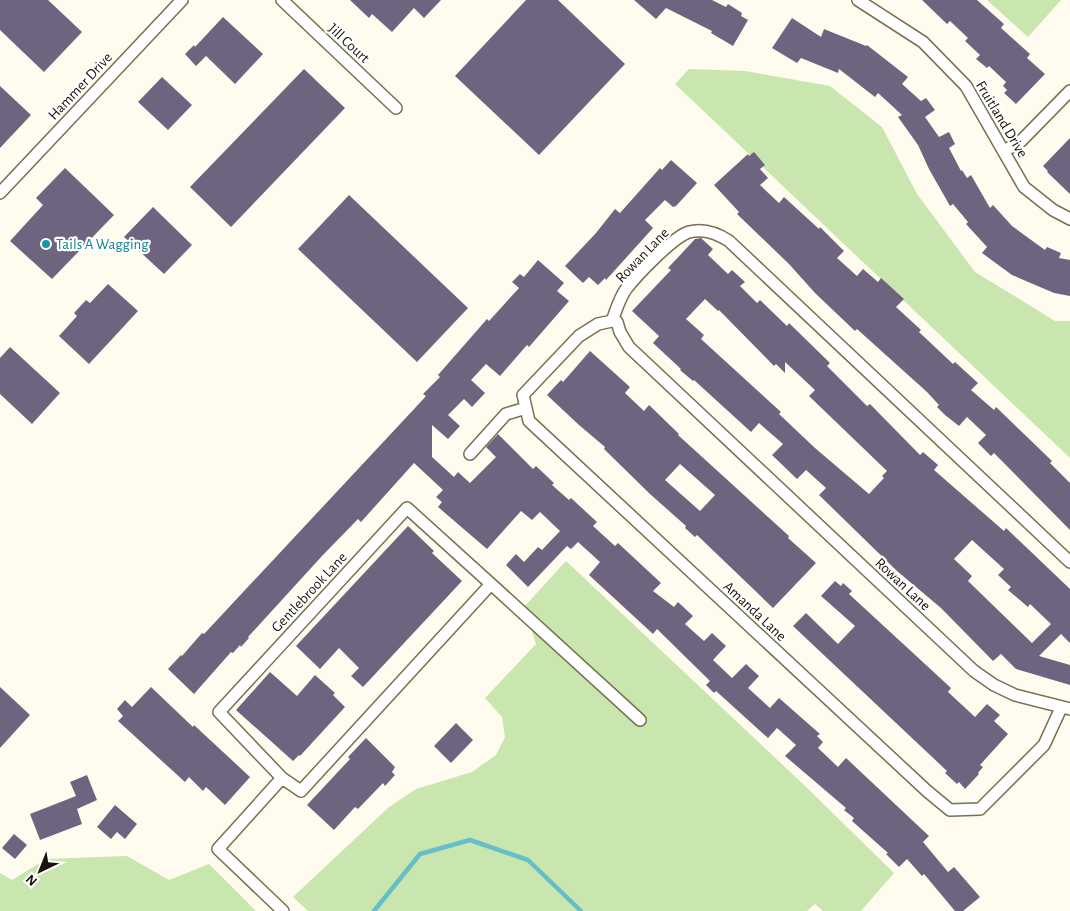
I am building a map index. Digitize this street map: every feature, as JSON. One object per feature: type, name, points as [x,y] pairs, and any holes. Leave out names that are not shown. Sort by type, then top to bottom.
[{"type":"street","name":"Hammer Drive","points":[[0,193],[182,0]]},
{"type":"street","name":"Jill Court","points":[[282,0],[396,108]]},
{"type":"street","name":"Fruitland Drive","points":[[858,0],[930,48],[966,86],[1024,187],[1052,210],[1070,218]]},
{"type":"street","points":[[1004,151],[1021,140],[1070,91]]},
{"type":"street","name":"Rowan Lane","points":[[1066,708],[1015,695],[994,686],[974,671],[629,347],[620,332],[617,322],[612,322],[620,300],[626,290],[676,238],[689,232],[703,230],[718,234],[729,241],[1070,562]]},
{"type":"street","points":[[470,454],[506,414],[526,408],[523,395],[579,336],[598,324],[612,322]]},
{"type":"street","name":"Amanda Lane","points":[[526,408],[529,421],[912,778],[950,810],[980,809],[1044,745],[1066,708]]},
{"type":"street","name":"Gentlebrook Lane","points":[[491,584],[301,791],[282,778],[219,712],[407,508],[491,584],[640,720]]},
{"type":"street","points":[[282,778],[218,849],[283,911]]},
{"type":"green space","points":[[987,0],[1061,0],[1028,37]]},
{"type":"green space","points":[[689,69],[745,71],[830,86],[882,127],[917,194],[975,272],[1055,321],[1070,321],[1070,458],[675,84]]},
{"type":"green space","points":[[566,561],[803,784],[894,873],[861,911],[823,911],[815,904],[807,911],[308,911],[293,897],[389,807],[416,789],[472,772],[496,755],[505,737],[502,717],[485,698],[536,644],[524,607]]},
{"type":"green space","points":[[127,856],[169,880],[209,864],[256,911],[0,911],[0,873],[12,880],[46,859]]},
{"type":"building","points":[[0,0],[48,0],[82,32],[44,72],[0,30]]},
{"type":"building","points":[[350,0],[441,0],[424,18],[414,8],[392,32],[372,14],[369,18]]},
{"type":"building","points":[[526,0],[558,0],[625,64],[539,155],[455,76]]},
{"type":"building","points":[[634,0],[712,0],[726,7],[728,4],[742,13],[741,16],[748,20],[733,46],[711,33],[712,31],[666,8],[656,19]]},
{"type":"building","points":[[922,0],[977,0],[1004,24],[1001,28],[1030,54],[1027,58],[1045,74],[1016,104],[1004,93],[1007,90],[1003,86],[1006,82],[989,66],[987,68],[976,59],[980,55],[965,41],[968,38],[950,21],[947,24]]},
{"type":"building","points":[[223,17],[263,54],[235,84],[206,56],[196,66],[185,54],[194,45],[195,47]]},
{"type":"building","points":[[792,18],[821,37],[824,29],[867,45],[908,77],[902,84],[921,101],[926,98],[935,110],[925,117],[939,137],[949,132],[955,144],[949,148],[961,171],[967,178],[971,175],[990,208],[993,205],[1012,226],[1045,250],[1047,247],[1061,253],[1059,258],[1070,260],[1070,296],[1054,293],[1012,275],[982,253],[987,247],[966,224],[968,222],[953,204],[950,206],[918,145],[898,117],[902,115],[878,93],[875,97],[839,69],[838,73],[801,58],[797,63],[772,48]]},
{"type":"building","points":[[304,69],[345,108],[231,227],[190,187]]},
{"type":"building","points":[[162,77],[192,105],[168,130],[138,102]]},
{"type":"building","points":[[0,86],[31,115],[0,148]]},
{"type":"building","points":[[1070,138],[1070,194],[1043,166]]},
{"type":"building","points":[[754,152],[765,165],[760,169],[768,178],[760,185],[779,203],[784,197],[819,229],[820,227],[844,251],[837,258],[857,276],[863,269],[878,282],[881,278],[904,299],[896,307],[953,364],[955,362],[978,383],[971,390],[994,410],[996,407],[1052,461],[1050,463],[1070,483],[1070,530],[994,453],[991,456],[978,443],[986,435],[967,417],[959,426],[945,415],[927,392],[857,329],[855,331],[737,214],[739,212],[714,185],[748,154],[749,156]]},
{"type":"building","points":[[671,160],[697,183],[676,206],[673,207],[665,200],[645,220],[653,228],[606,280],[605,278],[598,285],[589,277],[583,283],[565,266],[596,233],[615,209],[620,213],[660,168],[662,170]]},
{"type":"building","points":[[65,168],[114,215],[52,279],[10,241],[43,205],[36,198]]},
{"type":"building","points":[[349,195],[468,308],[417,362],[298,249]]},
{"type":"building","points":[[153,207],[192,245],[164,274],[124,237]]},
{"type":"building","points":[[701,238],[713,249],[708,255],[728,274],[732,270],[745,282],[740,286],[757,303],[760,300],[787,326],[789,323],[830,363],[827,366],[867,406],[870,404],[920,455],[923,452],[938,465],[934,470],[1004,531],[1006,528],[1070,589],[1070,643],[1061,634],[1039,656],[1070,665],[1070,685],[1016,669],[1001,654],[993,661],[941,608],[897,571],[819,495],[826,488],[806,470],[797,479],[772,455],[783,444],[759,423],[751,432],[694,380],[680,370],[653,343],[659,336],[632,311],[671,270],[668,268],[695,239]],"holes":[[[705,299],[719,310],[774,366],[776,364],[785,373],[785,362],[815,390],[809,396],[887,471],[882,476],[884,478],[869,494],[815,448],[779,414],[781,412],[701,339],[704,335],[686,319]],[[972,540],[1004,569],[998,575],[1011,587],[1008,590],[1028,607],[1030,604],[1051,624],[1032,643],[968,581],[972,576],[954,559]]]},
{"type":"building","points":[[538,260],[564,283],[557,291],[569,301],[529,347],[527,345],[500,376],[486,364],[471,380],[485,393],[472,407],[464,399],[448,415],[460,426],[448,439],[432,425],[432,457],[454,477],[458,472],[470,483],[496,457],[486,447],[498,434],[533,469],[536,466],[554,483],[552,485],[569,500],[571,498],[597,522],[593,526],[615,546],[618,543],[661,583],[653,591],[674,607],[678,602],[693,616],[685,624],[704,641],[712,633],[726,646],[713,660],[732,678],[746,664],[759,676],[748,688],[770,708],[779,698],[820,734],[817,736],[823,742],[818,748],[838,767],[846,758],[929,836],[923,842],[948,872],[954,867],[980,897],[963,911],[955,911],[924,874],[922,876],[907,859],[899,867],[886,854],[888,853],[852,821],[854,818],[844,810],[846,808],[785,756],[796,745],[777,728],[768,738],[716,691],[714,693],[706,685],[710,681],[657,629],[653,634],[589,575],[600,562],[578,542],[571,549],[567,546],[528,587],[506,565],[516,554],[524,562],[538,547],[542,550],[560,531],[540,512],[532,520],[521,511],[487,549],[438,507],[442,502],[436,497],[443,490],[414,463],[361,522],[358,519],[322,556],[241,647],[240,645],[233,653],[231,652],[194,694],[168,669],[202,633],[204,634],[426,396],[423,394],[440,377],[438,375],[487,319],[489,321],[519,288],[512,282],[520,274],[524,277]]},
{"type":"building","points":[[108,284],[138,311],[89,364],[59,336],[77,316],[74,313],[86,300],[90,303]]},
{"type":"building","points":[[10,347],[60,393],[32,424],[0,394],[0,358]]},
{"type":"building","points":[[590,351],[630,387],[625,393],[644,411],[649,405],[678,435],[816,563],[773,608],[697,535],[695,537],[685,528],[686,526],[604,449],[605,447],[547,395],[561,380],[563,382]],"holes":[[[680,464],[715,495],[700,511],[665,480]]]},
{"type":"building","points":[[408,526],[434,551],[432,553],[462,581],[363,687],[351,676],[359,668],[339,648],[320,669],[296,646]]},
{"type":"building","points":[[835,581],[841,586],[843,583],[852,591],[849,594],[951,688],[948,692],[975,717],[987,704],[1000,715],[994,721],[1008,734],[980,765],[983,767],[979,774],[965,789],[959,782],[957,784],[945,773],[947,771],[793,626],[806,613],[838,644],[855,626],[821,596]]},
{"type":"building","points":[[270,672],[297,696],[315,675],[335,693],[333,695],[345,707],[300,756],[293,761],[236,710]]},
{"type":"building","points":[[0,687],[30,715],[0,748]]},
{"type":"building","points":[[151,687],[250,777],[225,805],[206,787],[203,791],[189,777],[185,782],[118,721],[123,716],[117,709],[125,700],[132,707]]},
{"type":"building","points":[[456,723],[473,740],[451,763],[434,746]]},
{"type":"building","points":[[366,738],[395,767],[392,772],[395,775],[385,786],[383,783],[358,809],[355,807],[334,830],[307,805],[350,759],[348,757]]},
{"type":"building","points":[[87,775],[97,800],[77,809],[82,824],[40,840],[30,814],[76,796],[70,782]]},
{"type":"building","points":[[115,805],[137,824],[125,839],[117,832],[111,839],[97,827]]},
{"type":"building","points":[[14,834],[27,845],[15,859],[2,848]]},
{"type":"waterway","points":[[374,911],[420,854],[470,840],[528,860],[581,911]]},
{"type":"place","name":"Tails A Wagging","points":[[46,244]]}]
